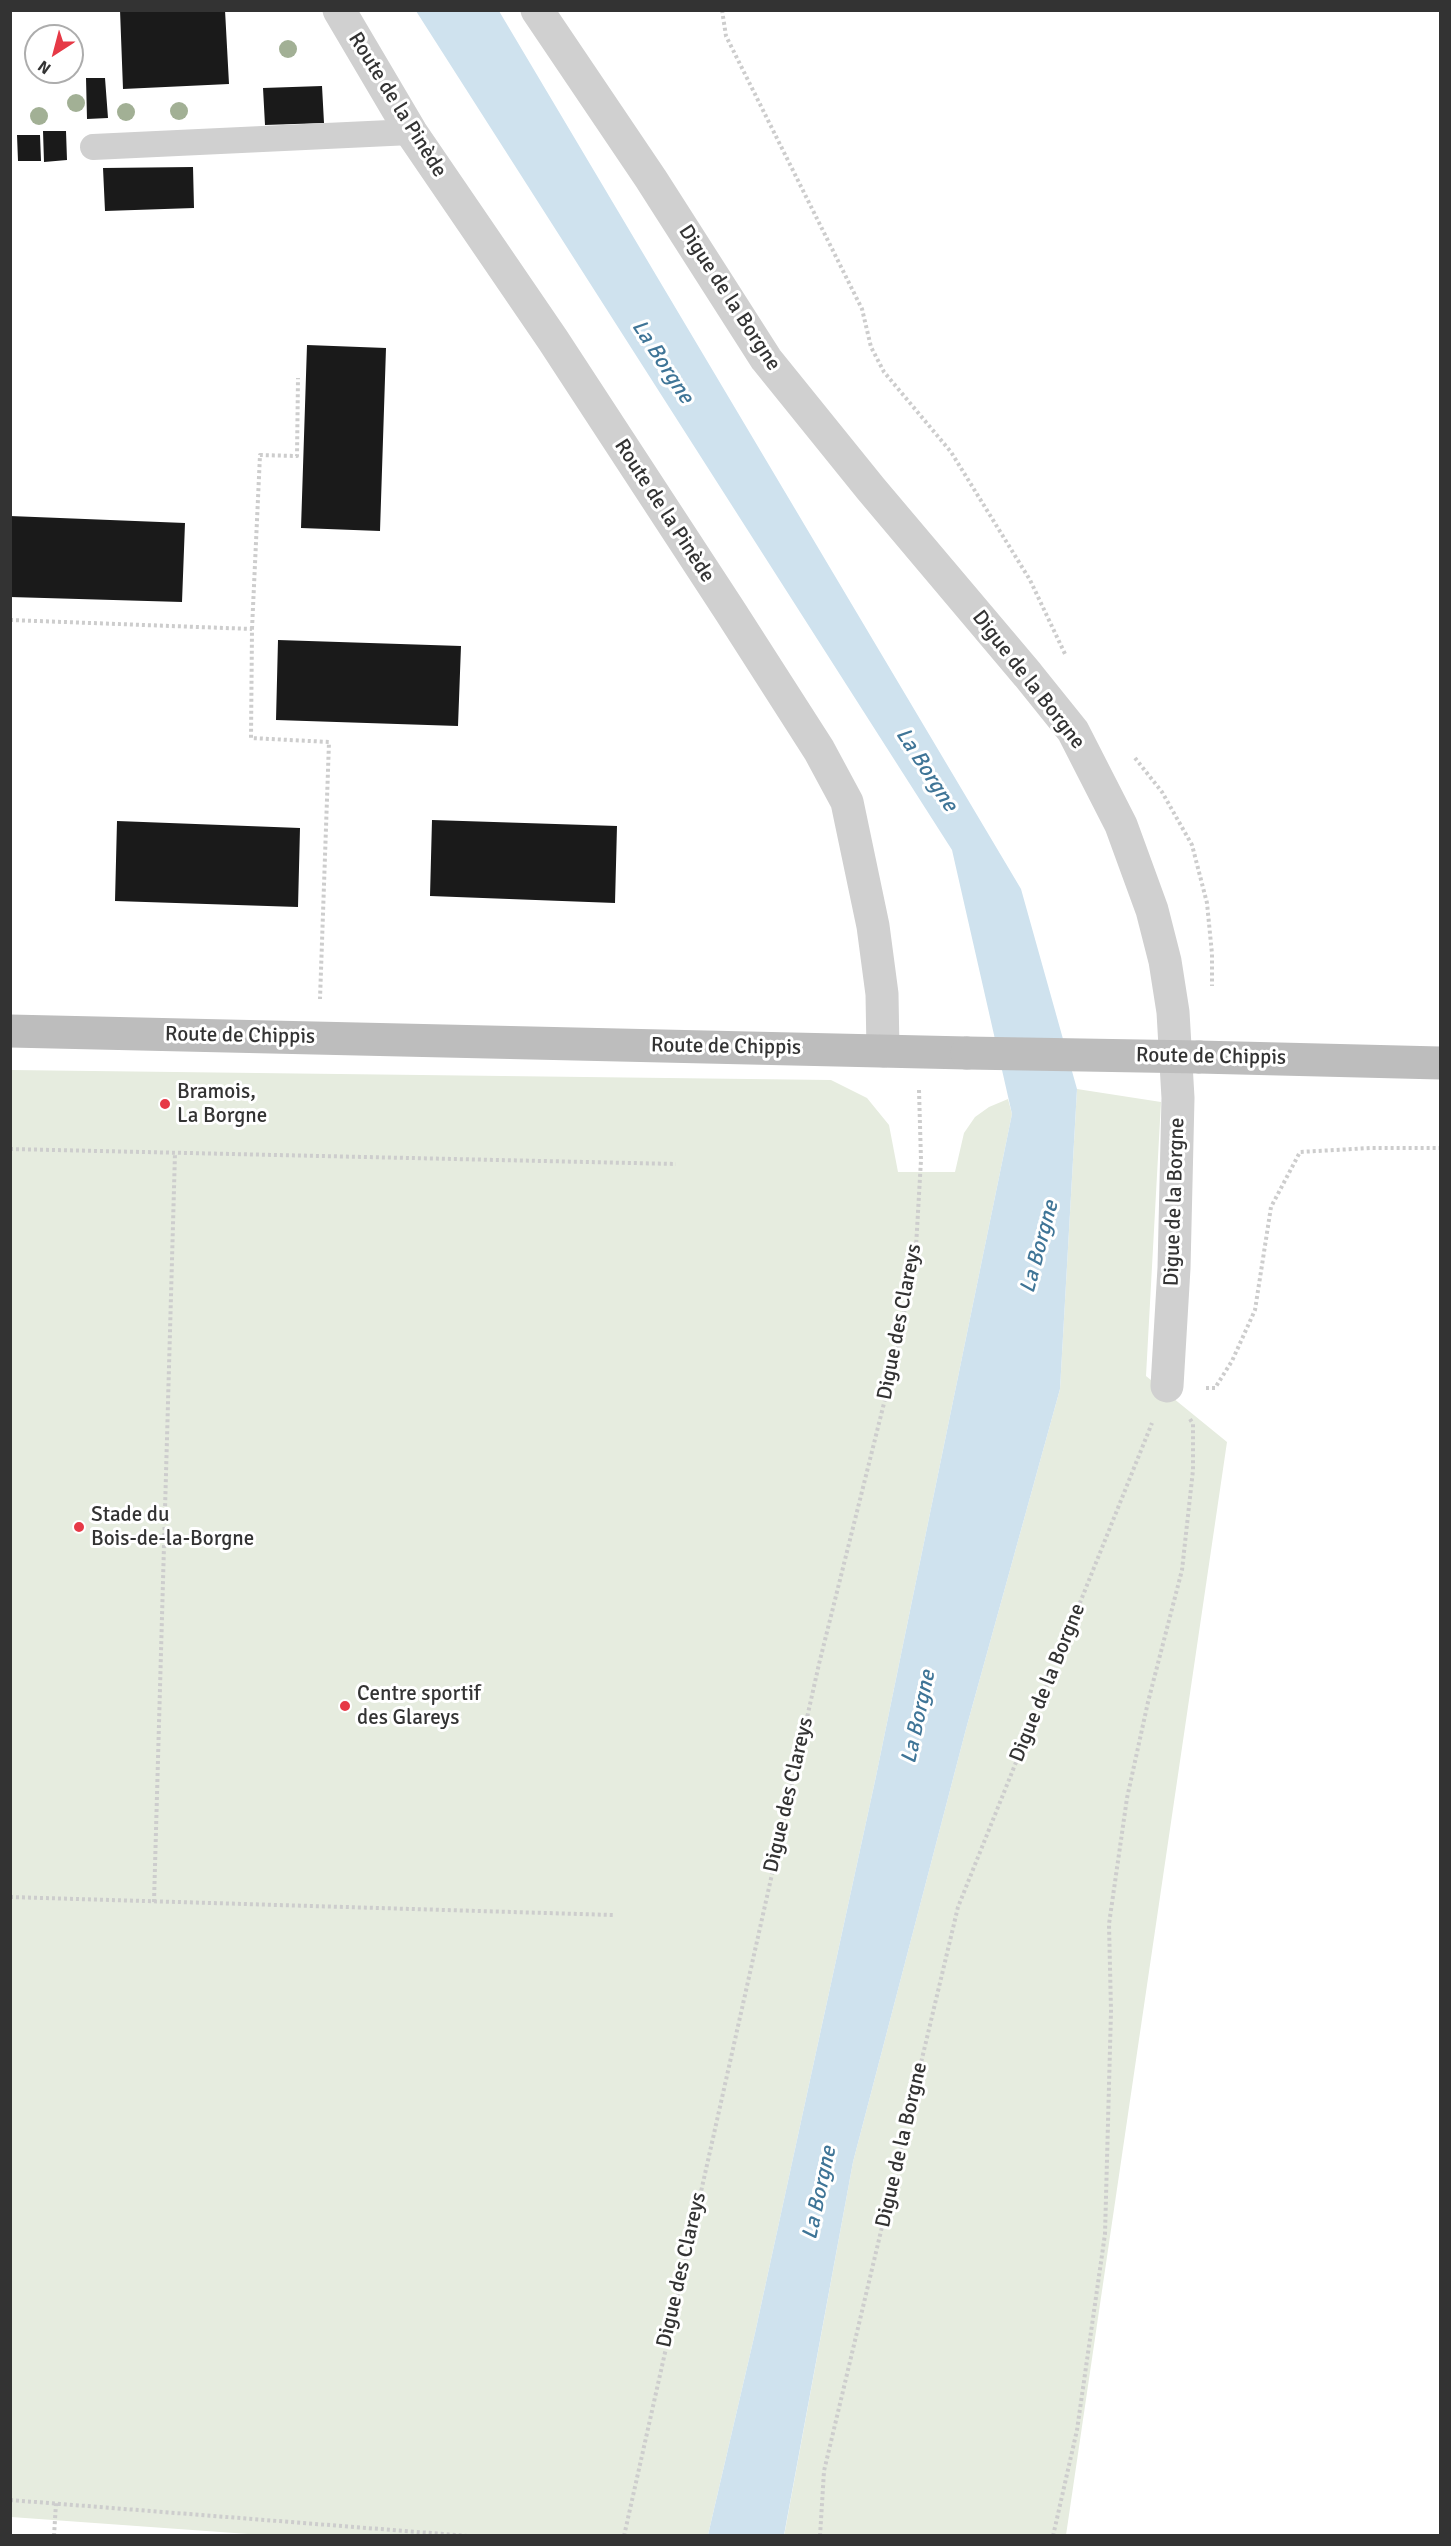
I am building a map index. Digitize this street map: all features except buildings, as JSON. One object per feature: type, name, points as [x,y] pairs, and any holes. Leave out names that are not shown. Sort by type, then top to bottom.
[{"type":"street","name":"Route de la Pinède","points":[[339,10],[411,132],[559,350],[730,611],[819,750],[847,802],[873,926],[882,994],[883,1051]]},
{"type":"street","name":"Digue de la Borgne","points":[[537,10],[651,179],[766,359],[1073,731],[1121,825],[1152,910],[1165,961],[1173,1012],[1178,1098],[1174,1268],[1167,1386]]},
{"type":"street","name":"Route de Chippis","points":[[10,1031],[1440,1063]]},
{"type":"lane","points":[[93,147],[411,132]]},
{"type":"path","points":[[722,10],[726,36],[862,309],[871,346],[884,372],[951,452],[1030,580],[1066,658]]},
{"type":"path","points":[[298,378],[297,456],[260,455],[252,629],[251,738],[329,742],[320,1009]]},
{"type":"path","points":[[10,620],[252,629]]},
{"type":"path","points":[[1130,753],[1162,792],[1192,845],[1207,903],[1212,954],[1212,994]]},
{"type":"path","name":"Digue des Clareys","points":[[624,2535],[819,1664],[898,1347],[917,1236],[921,1160],[917,1052]]},
{"type":"path","points":[[1167,1386],[1215,1388],[1233,1361],[1255,1310],[1271,1207],[1300,1152],[1370,1148],[1440,1148]]},
{"type":"path","points":[[10,1149],[676,1164]]},
{"type":"path","points":[[154,1902],[175,1153]]},
{"type":"path","points":[[1053,2535],[1077,2430],[1105,2234],[1110,2034],[1109,1924],[1126,1798],[1182,1570],[1193,1470],[1193,1424],[1167,1386]]},
{"type":"path","name":"Digue de la Borgne","points":[[820,2535],[824,2471],[958,1907],[1167,1386]]},
{"type":"path","points":[[10,1897],[613,1915]]},
{"type":"path","points":[[10,2500],[469,2535]]},
{"type":"path","points":[[54,2535],[56,2504]]},
{"type":"shaded area","name":"Centre sportif des Glareys","points":[[11,1070],[831,1080],[867,1098],[889,1125],[898,1172],[955,1172],[964,1133],[975,1117],[989,1107],[1008,1099],[1012,1114],[875,1781],[755,2333],[708,2535],[276,2536],[11,2517]]},
{"type":"shaded area","points":[[1077,1089],[1161,1102],[1146,1376],[1227,1442],[1066,2535],[784,2536],[853,2162],[966,1729],[1060,1389]]},
{"type":"water","name":"La Borgne","points":[[416,11],[499,11],[1021,889],[1077,1089],[1060,1389],[966,1729],[853,2162],[784,2535],[708,2535],[755,2333],[875,1781],[1012,1114],[952,850]]},
{"type":"place","name":"Bramois, La Borgne","points":[[165,1104]]},
{"type":"place","name":"Stade du Bois-de-la-Borgne","points":[[79,1527]]},
{"type":"place","name":"Centre sportif des Glareys","points":[[345,1706]]}]
